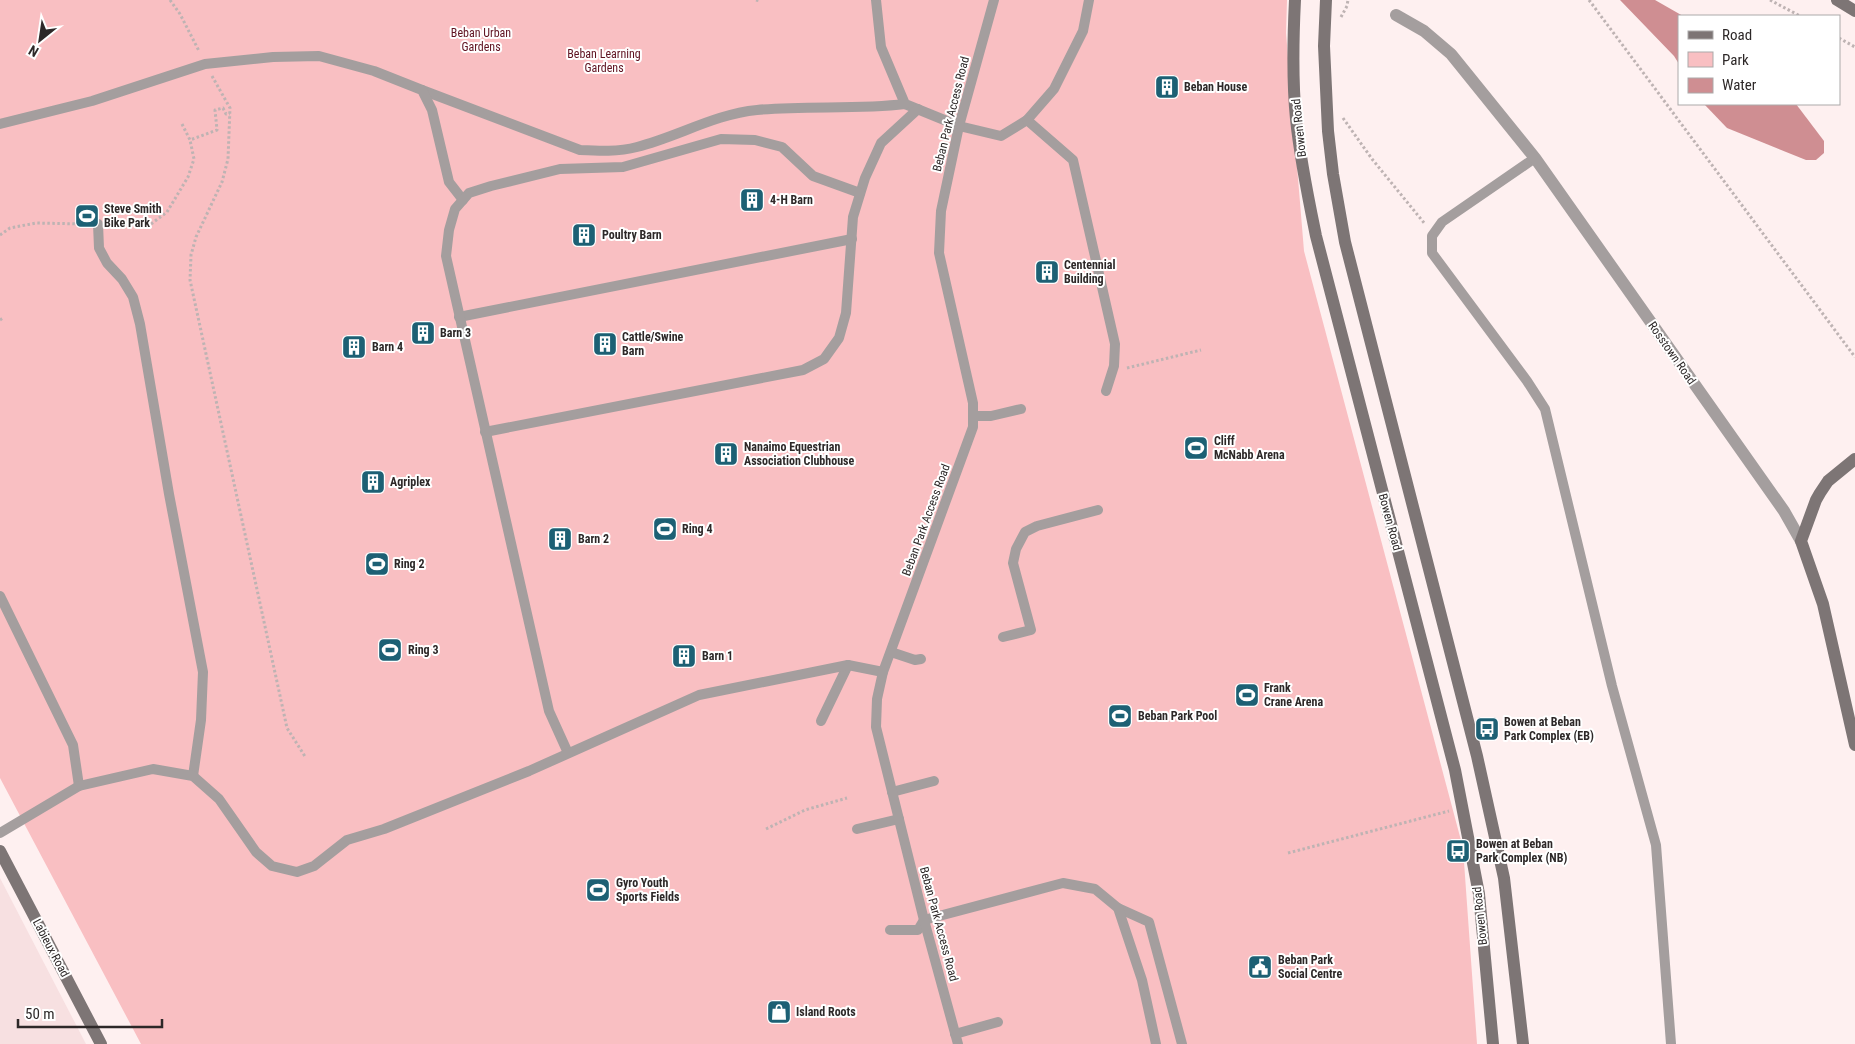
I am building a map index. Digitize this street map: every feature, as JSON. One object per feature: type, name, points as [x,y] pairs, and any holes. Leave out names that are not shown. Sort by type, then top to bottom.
[{"type":"main road","name":"Bowen Road","points":[[1295,0],[1293,56],[1296,118],[1304,179],[1316,236],[1455,770],[1479,894],[1493,1044]]},
{"type":"main road","name":"Bowen Road","points":[[1326,0],[1324,46],[1328,131],[1338,207],[1362,310],[1488,802],[1504,878],[1522,1044]]},
{"type":"main road","points":[[1837,0],[1855,11]]},
{"type":"main road","points":[[1801,540],[1816,500],[1828,481],[1855,460]]},
{"type":"main road","name":"Rosstown Road","points":[[1801,540],[1823,604],[1855,745]]},
{"type":"main road","name":"Labieux Road","points":[[0,851],[102,1044]]},
{"type":"street","name":"Rosstown Road","points":[[1396,15],[1424,30],[1451,54],[1535,158],[1784,511],[1801,540]]},
{"type":"lane","points":[[876,0],[881,47],[905,104]]},
{"type":"lane","name":"Beban Park Access Road","points":[[957,1039],[924,920],[876,727],[877,699],[883,672],[973,427],[972,403],[939,253],[941,211],[959,126],[994,0]]},
{"type":"lane","points":[[0,124],[92,101],[205,64],[273,57],[320,56],[374,71],[580,150],[606,151],[637,147],[713,120],[756,110],[882,107],[905,104],[959,126],[1001,136],[1028,120],[1054,89],[1083,31],[1089,0]]},
{"type":"lane","points":[[422,90],[432,110],[449,182],[463,200]]},
{"type":"lane","points":[[485,432],[803,370],[824,359],[839,338],[846,313],[853,216],[865,178],[881,143],[918,109]]},
{"type":"lane","points":[[1028,120],[1073,160],[1115,344],[1114,366],[1106,391]]},
{"type":"lane","points":[[568,753],[549,711],[446,256],[449,230],[455,209],[469,193],[491,186],[560,169],[623,167],[721,139],[756,140],[782,147],[813,176],[860,193]]},
{"type":"lane","points":[[1535,158],[1442,222],[1432,236],[1432,253],[1527,381],[1545,409],[1612,686],[1656,845],[1671,1044]]},
{"type":"lane","points":[[98,224],[99,248],[107,263],[122,280],[133,297],[140,324],[169,494],[203,672],[201,720],[193,776]]},
{"type":"lane","points":[[459,317],[852,239]]},
{"type":"lane","points":[[973,416],[992,416],[1021,409]]},
{"type":"lane","points":[[1003,637],[1031,630],[1013,563],[1016,550],[1025,532],[1038,526],[1098,510]]},
{"type":"lane","points":[[0,596],[73,745],[79,786]]},
{"type":"lane","points":[[891,652],[915,660],[921,659]]},
{"type":"lane","points":[[821,722],[848,666]]},
{"type":"lane","points":[[0,833],[79,786],[153,769],[193,776],[218,800],[256,852],[272,866],[297,872],[314,866],[347,840],[384,829],[568,753],[699,695],[848,666],[883,672]]},
{"type":"lane","points":[[892,792],[934,780]]},
{"type":"lane","points":[[857,829],[899,819]]},
{"type":"lane","points":[[890,930],[918,930],[924,920],[1063,883],[1095,889],[1118,908],[1149,922],[1182,1044]]},
{"type":"lane","points":[[1118,908],[1142,980],[1156,1044]]},
{"type":"lane","points":[[957,1039],[998,1022]]},
{"type":"path","points":[[170,0],[180,14],[230,108],[228,159],[222,182],[196,237],[191,255],[190,280],[287,728],[306,758]]},
{"type":"path","points":[[1588,0],[1855,357]]},
{"type":"path","points":[[1770,0],[1798,15]]},
{"type":"path","points":[[1840,39],[1855,47]]},
{"type":"path","points":[[190,140],[217,130],[215,110],[223,108],[226,114],[230,114]]},
{"type":"path","points":[[1343,118],[1372,159],[1422,218],[1432,236]]},
{"type":"path","points":[[0,235],[10,228],[36,223],[151,224],[167,212],[188,177],[194,159],[190,140],[182,124]]},
{"type":"path","points":[[1121,370],[1201,350]]},
{"type":"path","points":[[766,829],[805,810],[847,798]]},
{"type":"path","points":[[1288,853],[1452,810]]},
{"type":"shaded area","points":[[0,878],[86,1044],[0,1044]]},
{"type":"green space","points":[[0,0],[1287,0],[1286,33],[1304,251],[1463,848],[1477,1044],[141,1044],[0,778]]},
{"type":"water","points":[[1620,0],[1655,0],[1681,15],[1678,15],[1678,62]]},
{"type":"water","points":[[1705,105],[1797,105],[1824,141],[1824,153],[1816,160],[1806,160],[1727,128]]},
{"type":"place","name":"Beban House","points":[[1167,87]]},
{"type":"place","name":"4-H Barn","points":[[752,200]]},
{"type":"place","name":"Steve Smith Bike Park","points":[[87,216]]},
{"type":"place","name":"Poultry Barn","points":[[584,235]]},
{"type":"place","name":"Centennial Building","points":[[1047,272]]},
{"type":"place","name":"Barn 3","points":[[423,333]]},
{"type":"place","name":"Cattle/Swine Barn","points":[[605,344]]},
{"type":"place","name":"Barn 4","points":[[354,347]]},
{"type":"place","name":"Cliff McNabb Arena","points":[[1196,448]]},
{"type":"place","name":"Nanaimo Equestrian Association Clubhouse","points":[[726,454]]},
{"type":"place","name":"Agriplex","points":[[373,482]]},
{"type":"place","name":"Ring 4","points":[[665,529]]},
{"type":"place","name":"Barn 2","points":[[560,539]]},
{"type":"place","name":"Ring 2","points":[[377,564]]},
{"type":"place","name":"Ring 3","points":[[390,650]]},
{"type":"place","name":"Barn 1","points":[[684,656]]},
{"type":"place","name":"Frank Crane Arena","points":[[1247,695]]},
{"type":"place","name":"Beban Park Pool","points":[[1120,716]]},
{"type":"place","name":"Bowen at Beban Park Complex (EB)","points":[[1487,729]]},
{"type":"place","name":"Bowen at Beban Park Complex (NB)","points":[[1458,851]]},
{"type":"place","name":"Gyro Youth Sports Fields","points":[[598,890]]},
{"type":"place","name":"Beban Park Social Centre","points":[[1260,967]]},
{"type":"place","name":"Island Roots","points":[[779,1012]]},
{"type":"park label","name":"Beban Urban Gardens","points":[[481,40]]},
{"type":"park label","name":"Beban Learning Gardens","points":[[604,61]]}]
